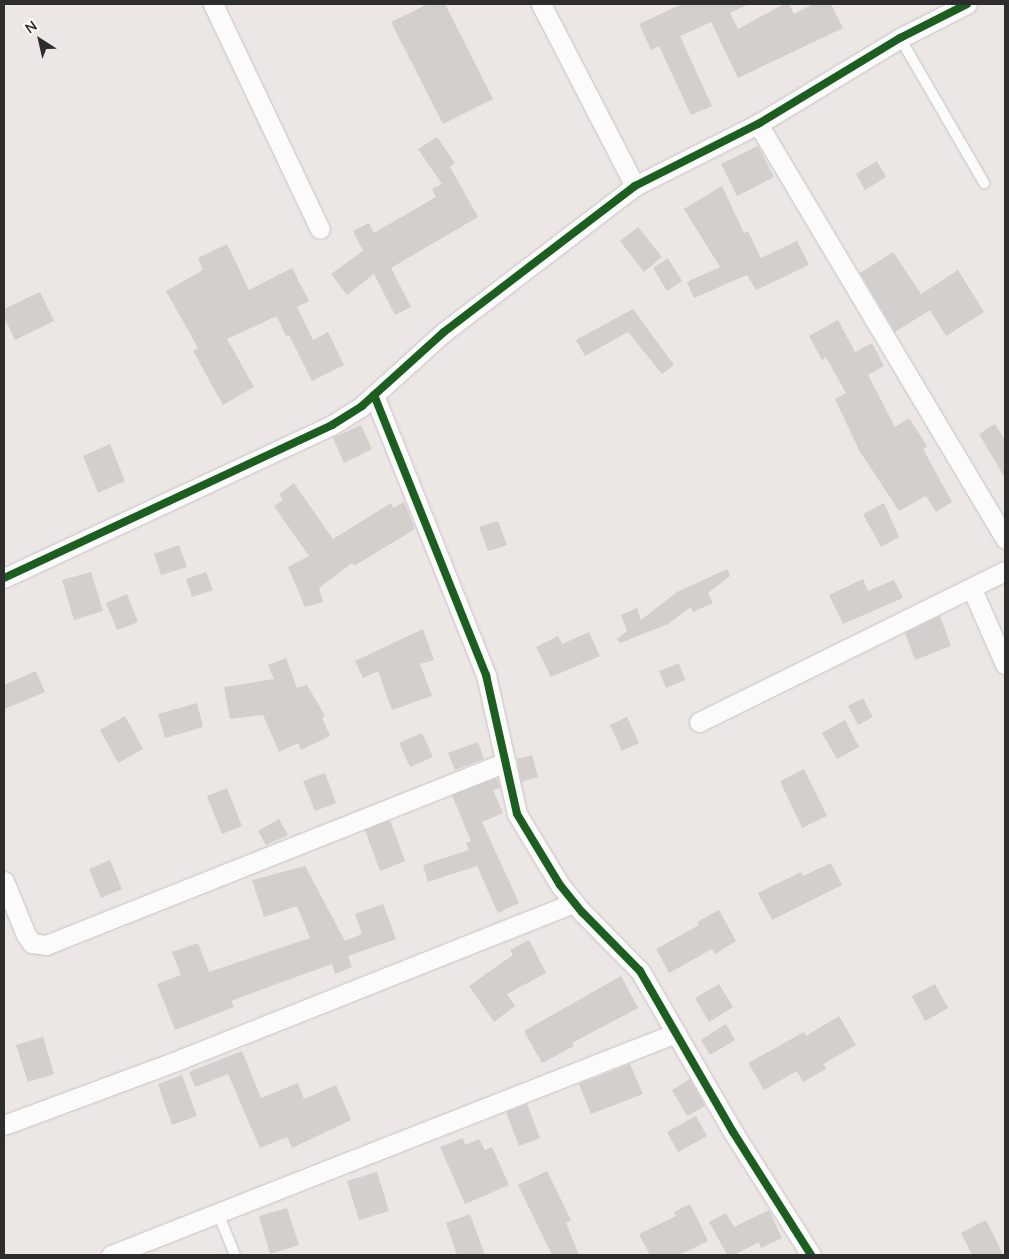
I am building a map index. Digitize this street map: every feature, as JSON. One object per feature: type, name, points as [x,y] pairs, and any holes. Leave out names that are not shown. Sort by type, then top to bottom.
[{"type":"street","points":[[214,4],[320,229]]},
{"type":"street","points":[[541,4],[635,186]]},
{"type":"street","points":[[4,578],[332,425],[374,395],[444,332],[635,186],[758,124],[900,38],[966,4]]},
{"type":"street","points":[[758,124],[1005,539]]},
{"type":"street","points":[[374,395],[486,675],[517,814],[574,903],[640,971],[803,1253]]},
{"type":"street","points":[[699,722],[1005,571]]},
{"type":"street","points":[[972,588],[1005,664]]},
{"type":"street","points":[[4,880],[26,935],[32,943],[46,945],[506,762]]},
{"type":"street","points":[[4,1125],[181,1059],[574,903]]},
{"type":"street","points":[[111,1255],[676,1033]]},
{"type":"lane","points":[[900,38],[984,183]]},
{"type":"lane","points":[[218,1213],[235,1255]]},
{"type":"building","points":[[428,4],[445,4],[493,99],[443,124],[391,22]]},
{"type":"building","points":[[682,4],[749,4],[730,13],[738,29],[784,4],[789,4],[794,14],[813,4],[831,4],[843,28],[738,78],[711,22],[680,36],[712,106],[691,115],[659,46],[651,50],[639,24]]},
{"type":"building","points":[[437,137],[455,163],[450,167],[478,217],[391,268],[411,307],[395,315],[374,274],[347,295],[331,274],[363,251],[353,231],[369,223],[374,233],[436,197],[432,189],[442,184],[418,149]]},
{"type":"building","points":[[758,146],[774,177],[737,196],[721,164]]},
{"type":"building","points":[[877,161],[886,177],[865,190],[856,174]]},
{"type":"building","points":[[722,186],[744,233],[748,231],[761,258],[797,241],[809,265],[756,290],[747,275],[694,298],[687,282],[720,267],[684,209]]},
{"type":"building","points":[[638,227],[662,257],[644,272],[620,241]]},
{"type":"building","points":[[227,244],[249,290],[292,268],[309,301],[297,307],[313,340],[328,332],[344,365],[312,381],[289,335],[286,336],[277,317],[272,318],[227,339],[254,387],[223,405],[193,351],[198,348],[166,291],[203,270],[198,258]]},
{"type":"building","points":[[893,252],[921,294],[958,270],[984,312],[946,336],[930,310],[895,332],[860,273]]},
{"type":"building","points":[[668,258],[682,281],[667,291],[653,268]]},
{"type":"building","points":[[40,292],[54,321],[15,340],[4,317],[4,309]]},
{"type":"building","points":[[633,309],[674,365],[662,374],[628,332],[585,356],[576,340]]},
{"type":"building","points":[[838,320],[855,352],[872,343],[884,366],[868,375],[895,427],[909,418],[927,446],[923,449],[952,502],[936,512],[926,496],[899,511],[859,450],[835,399],[846,393],[826,357],[822,360],[809,336]]},
{"type":"building","points":[[995,424],[1005,440],[1005,478],[979,434]]},
{"type":"building","points":[[361,425],[372,449],[344,463],[333,438]]},
{"type":"building","points":[[110,444],[125,481],[98,493],[83,456]]},
{"type":"building","points":[[294,483],[333,539],[391,503],[393,508],[404,502],[415,529],[354,566],[352,563],[319,588],[323,602],[305,607],[288,567],[309,556],[274,506],[283,500],[279,494]]},
{"type":"building","points":[[884,503],[899,537],[881,547],[863,514]]},
{"type":"building","points":[[498,521],[507,545],[488,551],[479,527]]},
{"type":"building","points":[[179,545],[187,567],[161,575],[154,554]]},
{"type":"building","points":[[727,569],[730,576],[708,593],[713,603],[693,612],[691,607],[668,624],[620,643],[617,639],[627,631],[621,615],[637,608],[641,620],[677,592]]},
{"type":"building","points":[[91,572],[103,611],[74,620],[62,580]]},
{"type":"building","points":[[206,572],[213,590],[192,597],[186,579]]},
{"type":"building","points":[[863,579],[868,591],[894,580],[903,598],[843,624],[829,595]]},
{"type":"building","points":[[127,594],[138,622],[117,630],[106,603]]},
{"type":"building","points":[[940,616],[951,646],[915,660],[905,633]]},
{"type":"building","points":[[423,629],[434,660],[420,664],[432,696],[392,710],[378,671],[363,678],[355,661]]},
{"type":"building","points":[[589,632],[600,656],[551,677],[536,647],[558,636],[562,644]]},
{"type":"building","points":[[286,658],[297,688],[307,685],[325,716],[322,718],[330,736],[301,750],[298,743],[279,752],[263,715],[230,719],[224,687],[274,679],[268,665]]},
{"type":"building","points":[[679,663],[685,680],[666,688],[659,671]]},
{"type":"building","points":[[36,671],[45,692],[4,709],[4,685]]},
{"type":"building","points":[[863,698],[873,717],[858,725],[848,706]]},
{"type":"building","points":[[197,703],[203,727],[165,738],[158,714]]},
{"type":"building","points":[[125,716],[143,749],[118,763],[100,730]]},
{"type":"building","points":[[627,717],[639,743],[622,751],[610,725]]},
{"type":"building","points":[[845,720],[859,747],[837,759],[822,733]]},
{"type":"building","points":[[422,733],[433,757],[410,767],[399,743]]},
{"type":"building","points":[[478,742],[484,759],[455,770],[448,753]]},
{"type":"building","points":[[532,755],[538,777],[521,782],[517,759]]},
{"type":"building","points":[[804,769],[827,816],[802,828],[780,781]]},
{"type":"building","points":[[325,773],[336,803],[315,811],[303,781]]},
{"type":"building","points":[[497,778],[500,788],[493,790],[503,813],[482,822],[519,903],[498,913],[477,866],[428,882],[423,865],[469,850],[466,843],[471,841],[452,795]]},
{"type":"building","points":[[227,788],[242,826],[222,834],[207,796]]},
{"type":"building","points":[[279,819],[288,835],[266,845],[258,831]]},
{"type":"building","points":[[390,820],[405,861],[380,871],[365,830]]},
{"type":"building","points":[[110,860],[122,889],[101,898],[89,869]]},
{"type":"building","points":[[831,863],[842,885],[772,920],[758,893],[801,872],[803,876]]},
{"type":"building","points":[[305,866],[345,941],[362,934],[355,914],[383,904],[396,939],[348,956],[352,967],[335,974],[332,964],[231,1001],[234,1007],[175,1030],[157,984],[181,975],[172,952],[198,943],[209,972],[310,938],[297,906],[264,917],[252,880]]},
{"type":"building","points":[[719,910],[736,941],[715,954],[712,949],[669,973],[656,949],[699,925],[697,922]]},
{"type":"building","points":[[529,940],[546,973],[507,994],[515,1006],[494,1022],[469,986],[513,955],[510,950]]},
{"type":"building","points":[[621,976],[638,1008],[572,1043],[574,1046],[542,1063],[524,1031]]},
{"type":"building","points":[[719,984],[733,1007],[709,1022],[695,998]]},
{"type":"building","points":[[935,984],[948,1008],[925,1021],[912,996]]},
{"type":"building","points":[[839,1016],[856,1045],[823,1064],[826,1069],[803,1082],[797,1071],[764,1090],[748,1063],[804,1032],[806,1036]]},
{"type":"building","points":[[726,1024],[735,1040],[710,1055],[701,1040]]},
{"type":"building","points":[[43,1037],[54,1074],[28,1082],[16,1045]]},
{"type":"building","points":[[242,1051],[261,1098],[298,1083],[304,1099],[336,1085],[351,1120],[292,1148],[287,1137],[260,1148],[228,1074],[195,1087],[189,1072]]},
{"type":"building","points":[[630,1064],[643,1094],[591,1114],[579,1084]]},
{"type":"building","points":[[182,1075],[197,1116],[172,1125],[158,1084]]},
{"type":"building","points":[[690,1079],[705,1106],[687,1116],[672,1090]]},
{"type":"building","points":[[527,1104],[540,1138],[519,1146],[506,1112]]},
{"type":"building","points":[[696,1116],[707,1136],[678,1152],[667,1132]]},
{"type":"building","points":[[463,1138],[465,1145],[479,1139],[485,1150],[492,1147],[509,1185],[465,1204],[440,1147]]},
{"type":"building","points":[[547,1171],[571,1220],[566,1223],[579,1255],[552,1255],[518,1185]]},
{"type":"building","points":[[377,1172],[389,1211],[359,1220],[347,1181]]},
{"type":"building","points":[[690,1204],[708,1241],[679,1255],[650,1255],[639,1234],[676,1216],[674,1212]]},
{"type":"building","points":[[287,1208],[299,1245],[270,1254],[259,1216]]},
{"type":"building","points":[[769,1210],[782,1238],[761,1248],[759,1242],[734,1255],[727,1255],[709,1222],[726,1213],[734,1227]]},
{"type":"building","points":[[470,1214],[485,1255],[457,1255],[446,1223]]},
{"type":"building","points":[[986,1220],[1003,1255],[972,1255],[961,1233]]},
{"type":"cycle path","points":[[4,578],[332,425],[362,406],[444,332],[635,186],[758,124],[900,38],[967,4]]},
{"type":"cycle path","points":[[374,395],[486,675],[517,814],[560,885],[583,913],[640,971],[733,1132],[811,1255]]}]
